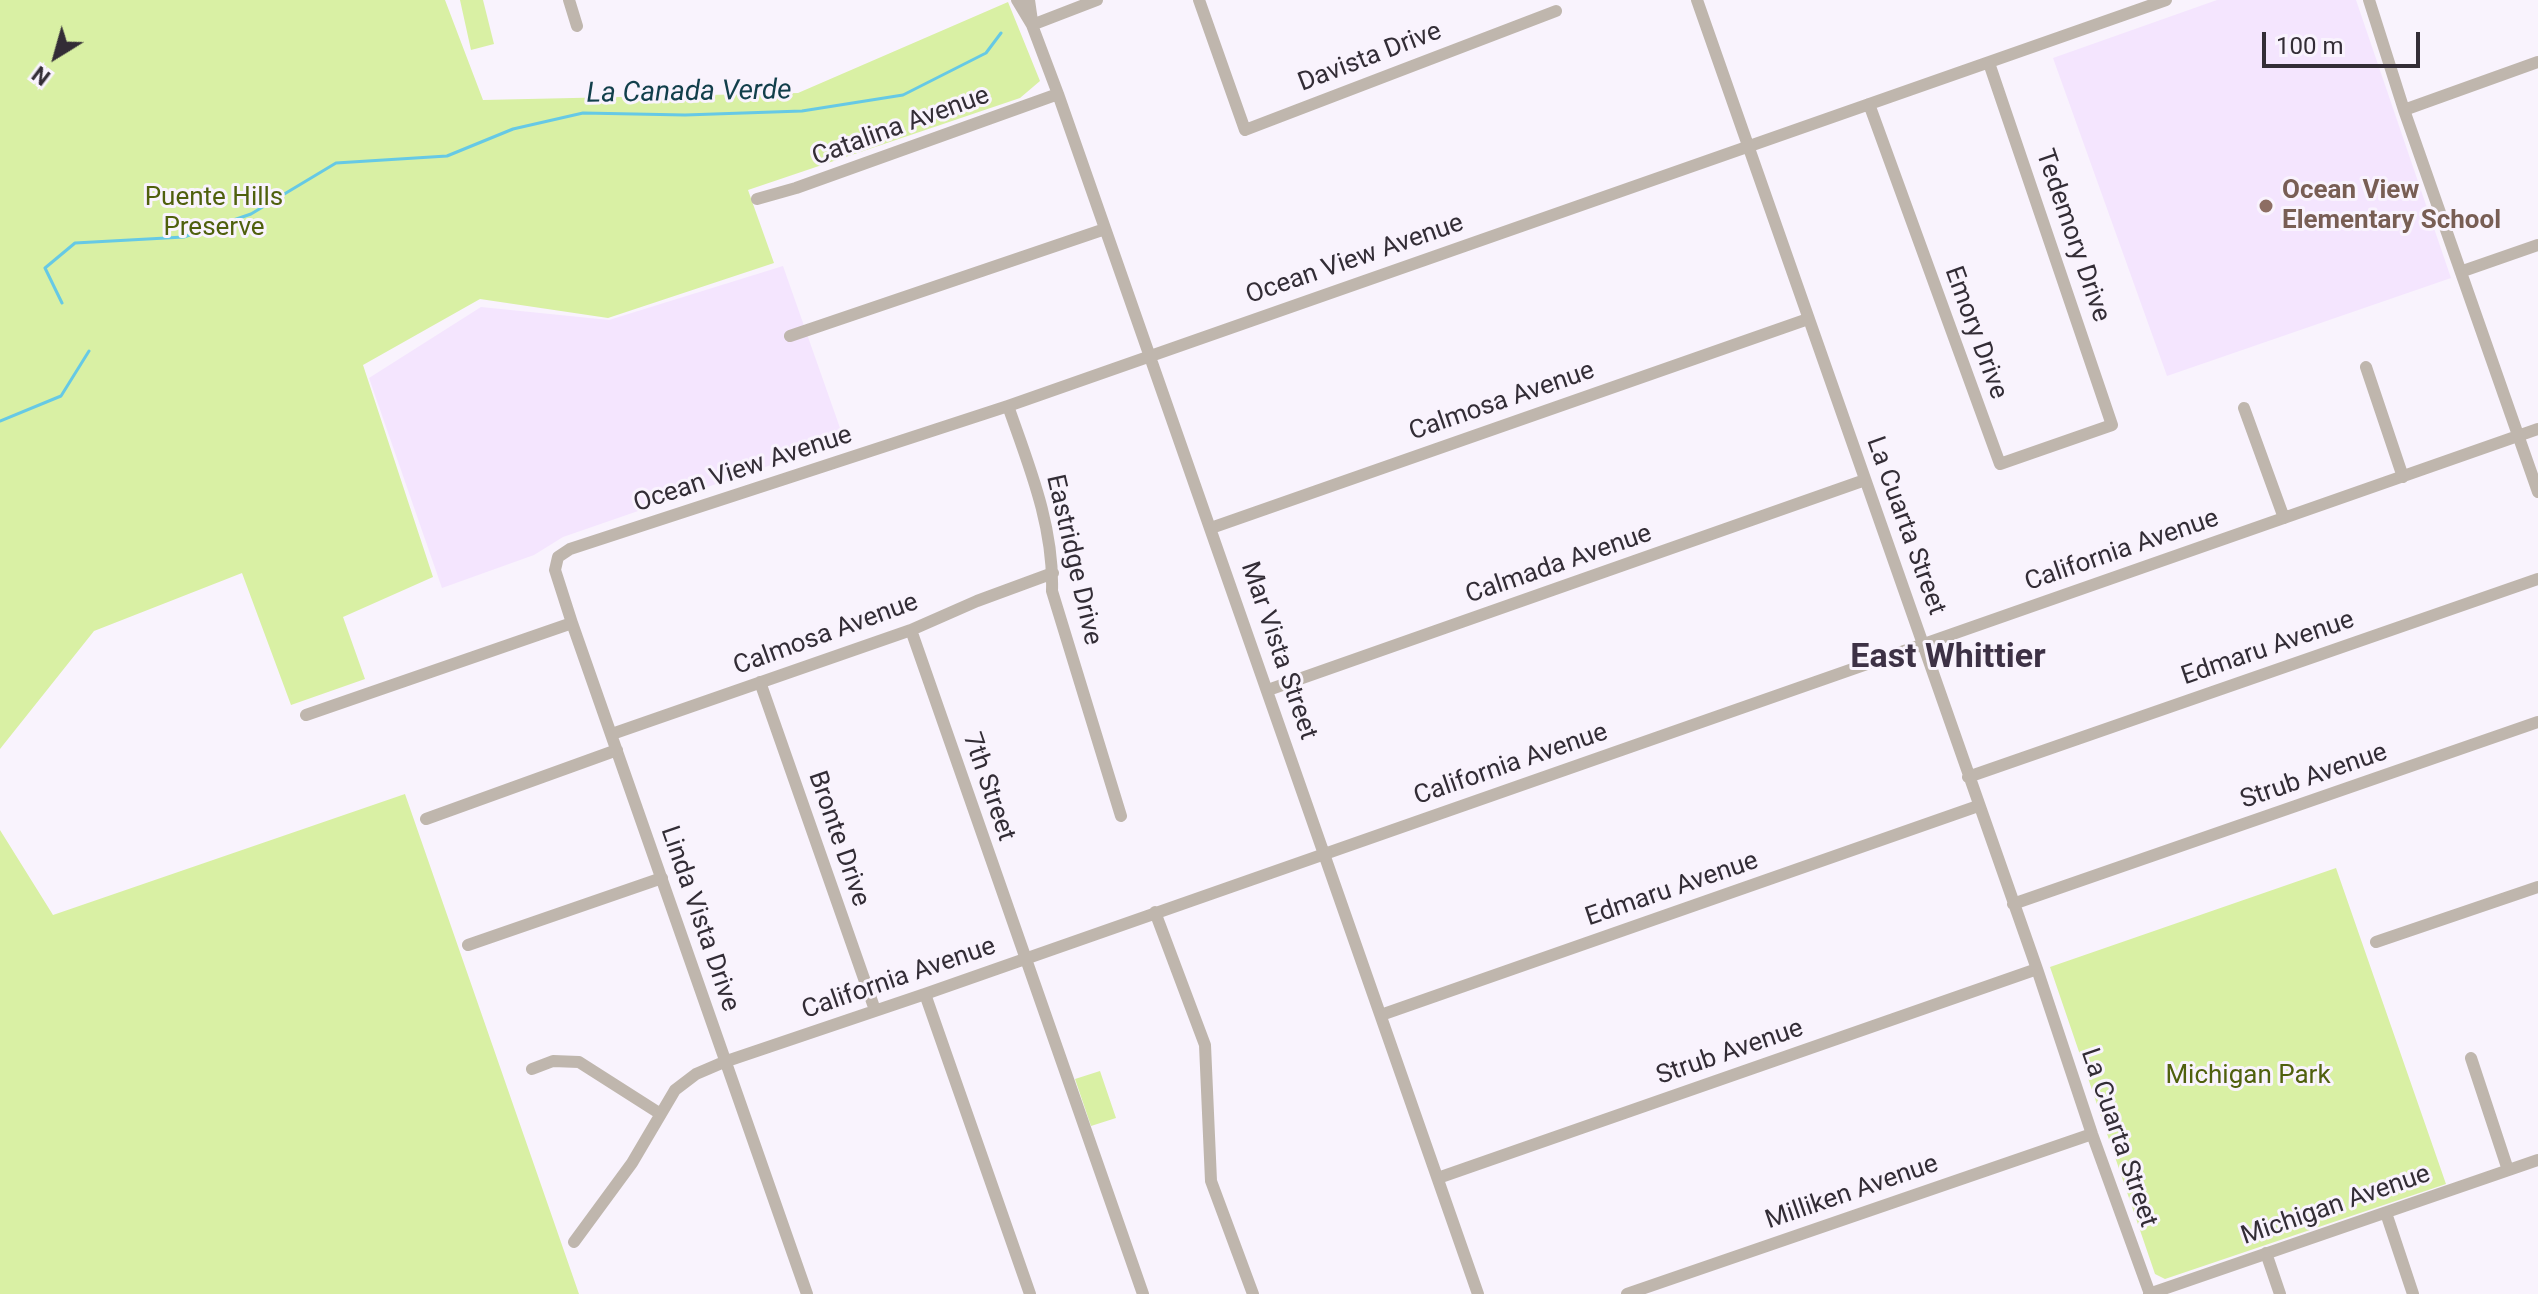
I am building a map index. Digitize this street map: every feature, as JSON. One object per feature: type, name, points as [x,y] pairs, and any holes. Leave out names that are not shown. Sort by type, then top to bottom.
[{"type":"street","points":[[569,0],[577,26]]},
{"type":"street","name":"Mar Vista Street","points":[[1017,0],[1032,25],[1058,94],[1478,1294]]},
{"type":"street","name":"Mar Vista Street","points":[[1029,0],[1032,25]]},
{"type":"street","points":[[1032,25],[1097,0]]},
{"type":"street","name":"Davista Drive","points":[[1199,0],[1245,130],[1556,11]]},
{"type":"street","name":"La Cuarta Street","points":[[1697,0],[2149,1294]]},
{"type":"street","name":"Ocean View Avenue","points":[[558,557],[570,549],[1008,406],[2166,0]]},
{"type":"street","points":[[2369,0],[2404,110],[2538,492]]},
{"type":"street","points":[[2404,110],[2538,62]]},
{"type":"street","name":"Tedemory Drive","points":[[1989,63],[2112,425]]},
{"type":"street","name":"Catalina Avenue","points":[[757,199],[796,188],[1058,94]]},
{"type":"street","name":"Emory Drive","points":[[1869,104],[2000,464],[2112,425]]},
{"type":"street","points":[[790,336],[1105,229]]},
{"type":"street","points":[[2463,271],[2538,245]]},
{"type":"street","name":"Calmosa Avenue","points":[[1211,528],[1808,319]]},
{"type":"street","points":[[2366,367],[2403,477]]},
{"type":"street","name":"Eastridge Drive","points":[[1008,406],[1043,503],[1053,573],[1052,591],[1121,816]]},
{"type":"street","points":[[2244,408],[2284,518]]},
{"type":"street","name":"California Avenue","points":[[574,1242],[632,1163],[675,1090],[685,1081],[724,1062],[2538,429]]},
{"type":"street","name":"Calmada Avenue","points":[[1268,690],[1865,480]]},
{"type":"street","name":"Linda Vista Drive","points":[[558,557],[555,570],[572,623],[807,1294]]},
{"type":"street","name":"Calmosa Avenue","points":[[612,734],[911,630],[1053,573]]},
{"type":"street","name":"Edmaru Avenue","points":[[1968,777],[2538,579]]},
{"type":"street","points":[[306,715],[572,623]]},
{"type":"street","name":"7th Street","points":[[911,630],[1143,1294]]},
{"type":"street","name":"Bronte Drive","points":[[760,682],[875,1010]]},
{"type":"street","name":"Strub Avenue","points":[[2013,904],[2538,722]]},
{"type":"street","points":[[426,819],[617,750]]},
{"type":"street","name":"Edmaru Avenue","points":[[1381,1015],[1978,806]]},
{"type":"street","points":[[468,945],[662,878]]},
{"type":"street","points":[[2376,942],[2538,887]]},
{"type":"street","points":[[1155,912],[1205,1045],[1211,1181],[1253,1294]]},
{"type":"street","name":"Strub Avenue","points":[[1438,1178],[2037,969]]},
{"type":"street","points":[[925,994],[1030,1294]]},
{"type":"street","points":[[2471,1058],[2508,1170]]},
{"type":"street","points":[[532,1069],[553,1061],[579,1062],[659,1113]]},
{"type":"street","name":"Milliken Avenue","points":[[1627,1294],[2092,1134]]},
{"type":"street","name":"Michigan Avenue","points":[[2149,1294],[2538,1160]]},
{"type":"street","points":[[2386,1213],[2413,1294]]},
{"type":"street","points":[[2266,1253],[2280,1294]]},
{"type":"shaded area","name":"Ocean View Elementary School","points":[[2217,0],[2356,0],[2451,278],[2167,376],[2053,58]]},
{"type":"shaded area","points":[[783,266],[846,445],[771,465],[563,537],[534,555],[442,588],[369,378],[481,307],[609,320]]},
{"type":"green space","name":"Puente Hills Preserve","points":[[0,0],[445,0],[483,100],[798,93],[1008,2],[1040,81],[1020,98],[748,190],[774,263],[608,318],[480,299],[363,365],[433,577],[343,617],[365,679],[291,705],[242,573],[94,631],[0,749]]},
{"type":"green space","points":[[460,0],[483,0],[494,44],[471,50]]},
{"type":"green space","points":[[405,794],[579,1294],[0,1294],[0,830],[53,915]]},
{"type":"green space","name":"Michigan Park","points":[[2336,868],[2446,1184],[2165,1279],[2155,1274],[2050,967]]},
{"type":"green space","points":[[1100,1071],[1116,1118],[1091,1126],[1075,1079]]},
{"type":"waterway","name":"La Canada Verde","points":[[62,303],[45,268],[75,243],[184,237],[251,214],[336,163],[447,156],[513,129],[583,113],[685,115],[802,111],[903,95],[986,53],[1001,33]]},
{"type":"waterway","name":"La Canada Verde","points":[[0,421],[61,396],[89,351]]},
{"type":"place","name":"Ocean View Elementary School","points":[[2266,206]]},
{"type":"district","name":"East Whittier","points":[[1948,658]]}]
